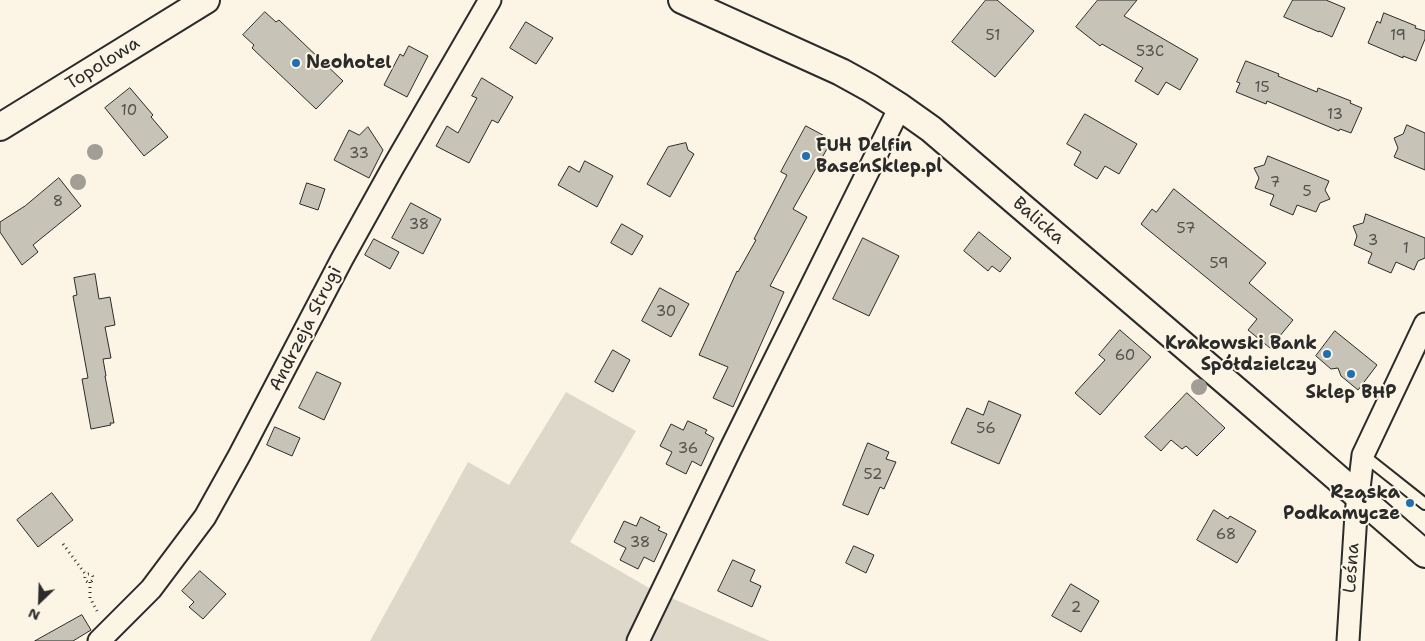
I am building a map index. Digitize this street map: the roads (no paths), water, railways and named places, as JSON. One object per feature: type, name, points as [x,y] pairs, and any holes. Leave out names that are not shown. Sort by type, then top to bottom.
[{"type":"street","name":"Topolowa","points":[[0,127],[206,0]]},
{"type":"street","name":"Andrzeja Strugi","points":[[99,641],[152,589],[205,517],[240,456],[342,258],[490,0]]},
{"type":"street","name":"Balicka","points":[[682,0],[841,72],[870,88],[931,129],[1425,554]]},
{"type":"street","points":[[638,641],[738,433],[900,107]]},
{"type":"street","name":"Leśna","points":[[1348,641],[1363,455],[1425,324]]},
{"type":"lane","points":[[1363,455],[1425,504]]},
{"type":"place","name":"Neohotel","points":[[296,63]]},
{"type":"place","name":"FUH Delfin BasenSklep.pl","points":[[806,156]]},
{"type":"place","name":"Krakowski Bank Spółdzielczy","points":[[1327,354]]},
{"type":"place","name":"Sklep BHP","points":[[1351,374]]},
{"type":"place","name":"Rząska Podkamycze","points":[[1410,503]]}]
